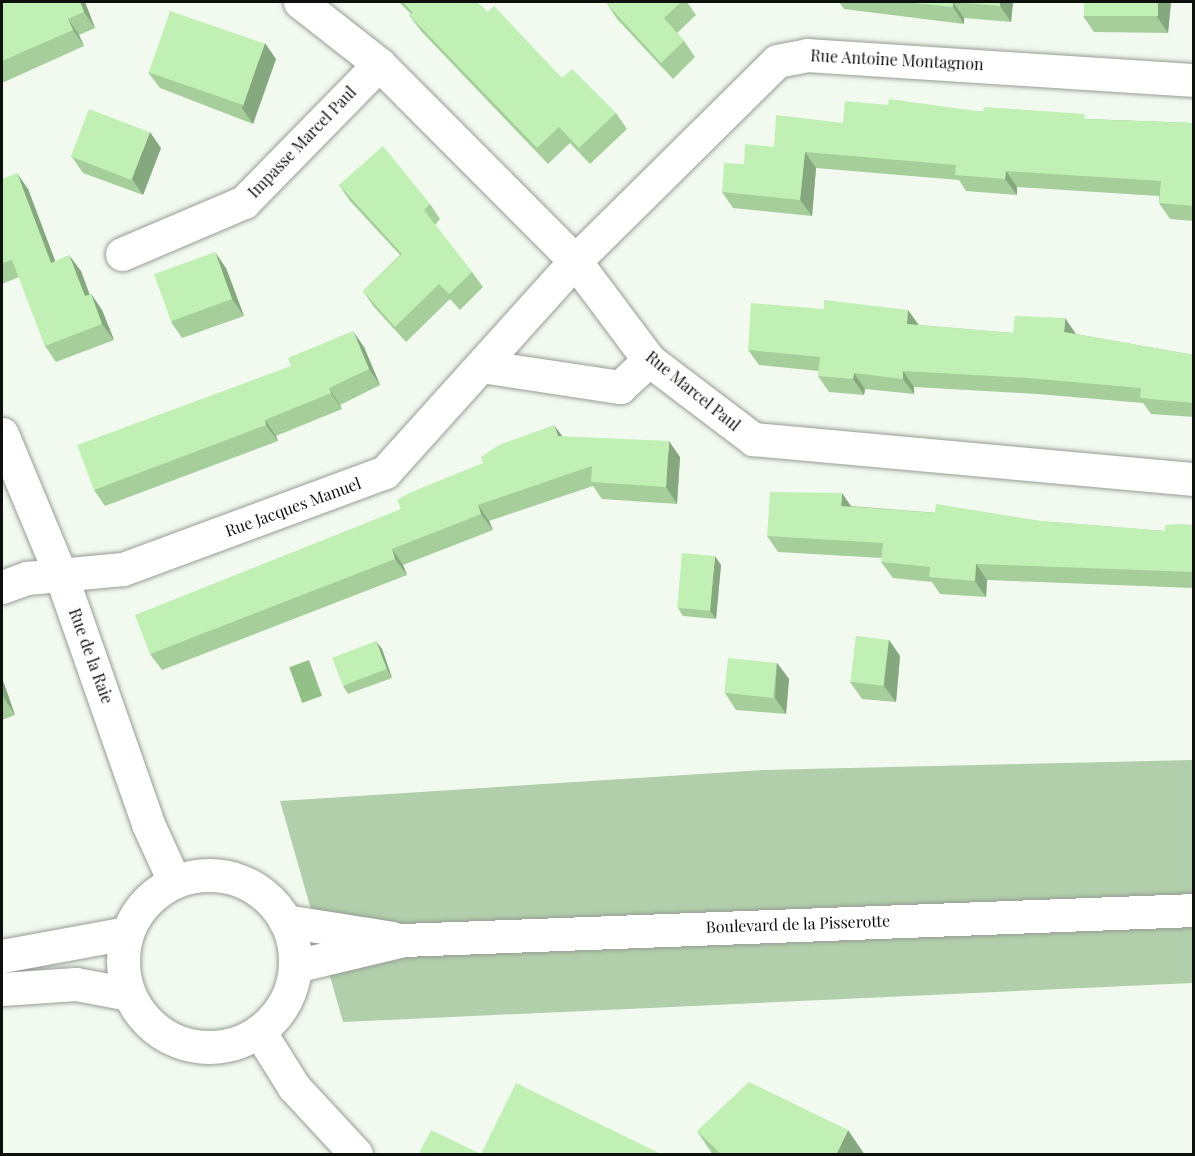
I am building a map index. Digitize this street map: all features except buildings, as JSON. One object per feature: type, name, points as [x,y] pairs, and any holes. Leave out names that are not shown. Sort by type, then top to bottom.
[{"type":"street","name":"Rue Marcel Paul","points":[[300,2],[379,64],[575,261],[649,360],[753,439],[1194,479]]},
{"type":"street","name":"Rue Antoine Montagnon","points":[[575,261],[777,61],[807,55],[1194,80]]},
{"type":"street","name":"Impasse Marcel Paul","points":[[122,254],[244,202],[379,64]]},
{"type":"street","name":"Rue Jacques Manuel","points":[[2,587],[27,578],[62,578],[123,569],[385,472],[575,261]]},
{"type":"street","points":[[481,366],[620,387],[649,360]]},
{"type":"street","name":"Rue de la Raie","points":[[2,434],[62,578],[148,824],[174,881]]},
{"type":"street","points":[[205,874],[237,879],[265,895],[285,921],[295,966],[284,1002],[259,1031],[220,1047],[177,1042],[148,1023],[129,994],[122,964],[127,933],[144,902],[174,881],[205,874]]},
{"type":"street","name":"Boulevard de la Pisserotte","points":[[285,921],[403,940],[1194,910]]},
{"type":"street","points":[[2,956],[127,933]]},
{"type":"street","name":"Boulevard de la Pisserotte","points":[[295,966],[403,940]]},
{"type":"street","points":[[2,989],[76,984],[129,994]]},
{"type":"street","points":[[259,1031],[294,1087],[356,1155]]},
{"type":"shaded area","points":[[309,660],[322,696],[302,703],[289,667]]},
{"type":"shaded area","points":[[1193,760],[1193,983],[343,1022],[280,801],[763,770]]}]
